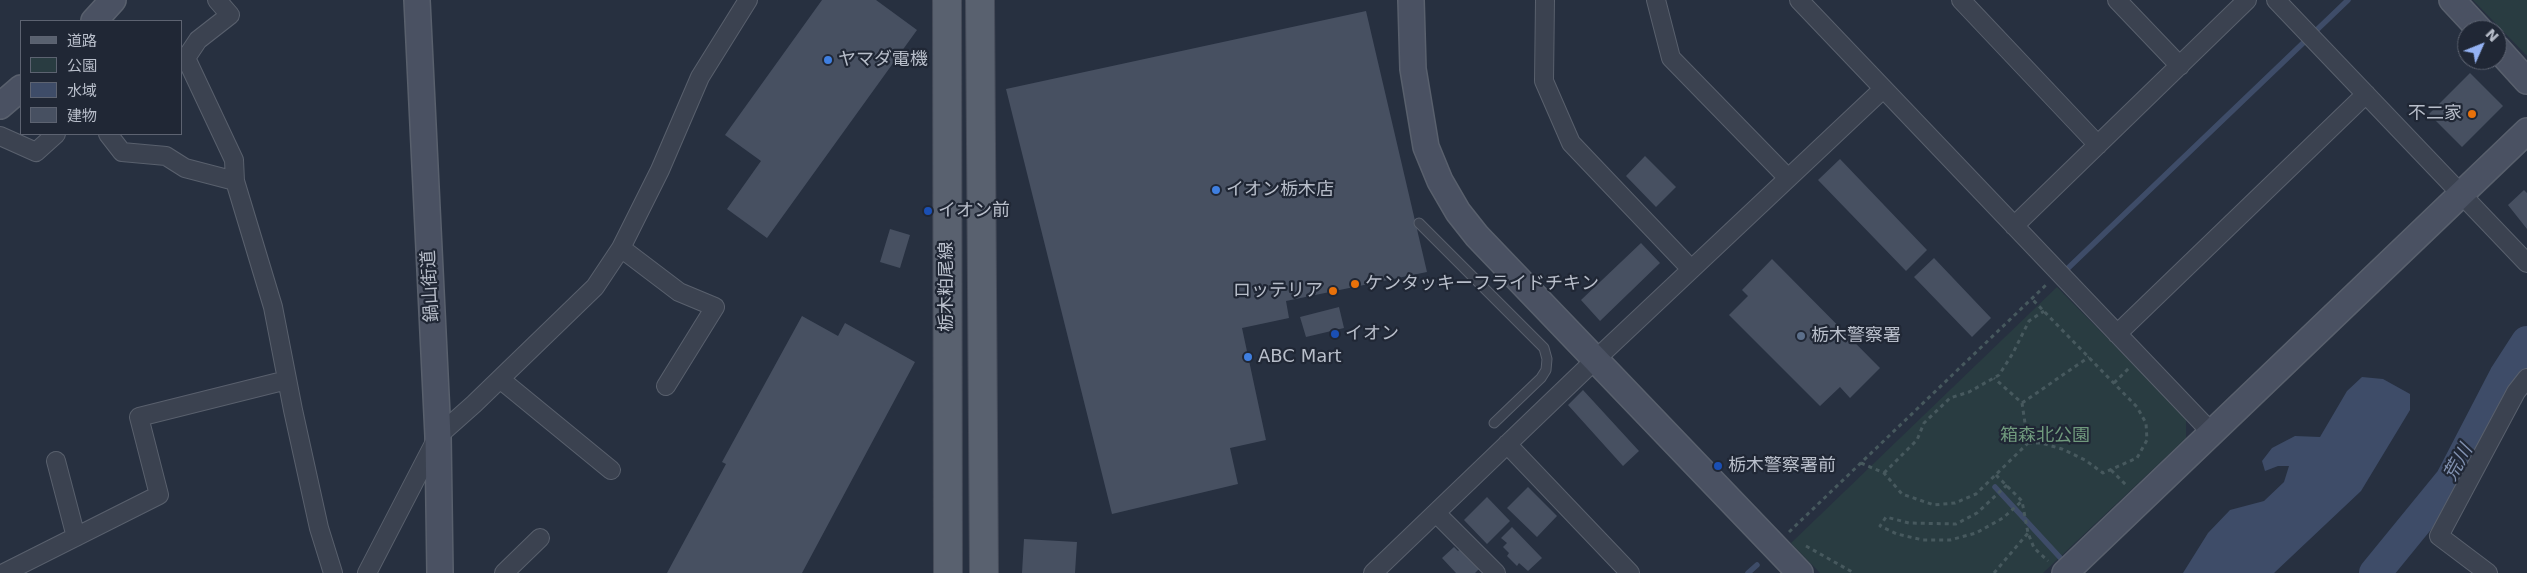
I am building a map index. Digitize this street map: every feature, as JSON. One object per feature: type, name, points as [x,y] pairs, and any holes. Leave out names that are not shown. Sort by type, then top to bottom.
[{"type":"main road","name":"栃木粕尾線","points":[[947,0],[948,573]]},
{"type":"main road","name":"栃木粕尾線","points":[[980,0],[984,573]]},
{"type":"street","points":[[95,20],[113,0]]},
{"type":"street","points":[[217,0],[230,15],[198,40],[186,58],[234,160],[235,180],[273,307],[319,528],[333,573]]},
{"type":"street","name":"鍋山街道","points":[[417,0],[438,436],[440,573]]},
{"type":"street","points":[[367,573],[438,436],[595,287],[621,248],[660,170],[700,77],[748,0]]},
{"type":"street","points":[[1411,0],[1413,69],[1426,147],[1440,181],[1458,212],[1477,236],[1800,573]]},
{"type":"street","points":[[1545,0],[1544,81],[1571,143],[1691,269]]},
{"type":"street","points":[[1656,0],[1671,58],[1788,178]]},
{"type":"street","points":[[1799,0],[2212,433]]},
{"type":"street","points":[[1961,0],[2098,145]]},
{"type":"street","points":[[2117,0],[2180,66]]},
{"type":"street","points":[[2014,226],[2247,0]]},
{"type":"street","points":[[2276,0],[2527,263]]},
{"type":"street","points":[[2452,0],[2471,20]]},
{"type":"street","points":[[2507,59],[2527,81]]},
{"type":"street","points":[[1373,573],[1883,88]]},
{"type":"street","points":[[0,106],[20,89]]},
{"type":"street","points":[[2117,334],[2366,94]]},
{"type":"street","points":[[2060,570],[2212,433],[2527,131]]},
{"type":"street","points":[[0,136],[36,152],[55,135]]},
{"type":"street","points":[[109,135],[122,152],[166,156],[185,168],[235,180]]},
{"type":"street","points":[[621,248],[679,292],[715,307],[666,386]]},
{"type":"street","points":[[2488,573],[2439,536],[2516,392],[2527,378]]},
{"type":"street","points":[[500,379],[611,470]]},
{"type":"street","points":[[4,573],[159,495],[139,417],[287,380]]},
{"type":"street","points":[[1507,444],[1630,573]]},
{"type":"street","points":[[56,461],[76,537]]},
{"type":"street","points":[[1436,513],[1496,573]]},
{"type":"street","points":[[504,573],[540,538]]},
{"type":"lane","points":[[1419,223],[1544,348],[1547,358],[1546,370],[1494,423]]},
{"type":"path","points":[[1794,540],[1786,535],[2059,273]]},
{"type":"path","points":[[1861,463],[1884,473],[1902,494],[1934,505],[1955,504],[1976,494],[2028,443],[2041,443],[2062,449],[2086,460],[2103,473],[2137,458],[2147,440],[2146,423],[2137,407],[2031,298]]},
{"type":"path","points":[[1884,473],[1917,440],[1924,423],[1950,398],[1969,392],[1999,375],[2013,353],[2029,321],[2044,311]]},
{"type":"path","points":[[2022,403],[2089,357]]},
{"type":"path","points":[[1994,378],[2022,403],[2028,443]]},
{"type":"path","points":[[1996,475],[2022,501],[2028,533],[2034,548],[2060,570]]},
{"type":"path","points":[[2007,485],[1977,513],[1956,524],[1908,523],[1886,517],[1880,526],[1897,534],[1923,540],[1950,540],[1976,533],[2003,518],[2022,501]]},
{"type":"path","points":[[1994,573],[2028,533]]},
{"type":"path","points":[[1803,544],[1854,573]]},
{"type":"green space","points":[[2473,0],[2527,0],[2527,56],[2507,35],[2507,20],[2492,20]]},
{"type":"green space","name":"箱森北公園","points":[[2057,287],[2186,418],[2186,438],[2043,573],[1820,573],[1791,543]]},
{"type":"water","points":[[2362,377],[2383,379],[2410,394],[2410,410],[2361,491],[2274,573],[2183,573],[2208,533],[2230,510],[2264,501],[2284,482],[2289,466],[2278,466],[2265,471],[2262,461],[2272,448],[2295,436],[2320,437],[2347,391]]},
{"type":"building","points":[[822,0],[876,0],[917,30],[767,238],[727,209],[761,161],[725,135]]},
{"type":"building","points":[[1366,11],[1427,272],[1286,301],[1289,318],[1242,328],[1266,440],[1230,448],[1238,484],[1112,514],[1006,89]]},
{"type":"building","points":[[2470,73],[2503,106],[2462,147],[2429,114]]},
{"type":"building","points":[[1645,156],[1676,187],[1656,207],[1626,176]]},
{"type":"building","points":[[1840,159],[1927,250],[1906,271],[1818,180]]},
{"type":"building","points":[[2524,190],[2527,193],[2527,229],[2508,205]]},
{"type":"building","points":[[890,229],[910,235],[900,268],[880,262]]},
{"type":"building","points":[[1641,243],[1660,263],[1600,321],[1581,300]]},
{"type":"building","points":[[1934,258],[1991,318],[1972,337],[1914,277]]},
{"type":"building","points":[[1772,259],[1880,368],[1850,398],[1840,387],[1820,406],[1729,315],[1748,296],[1742,290]]},
{"type":"building","points":[[1339,307],[1344,328],[1306,337],[1300,317]]},
{"type":"building","points":[[802,316],[838,336],[845,323],[915,362],[802,573],[667,573],[726,464],[722,462]]},
{"type":"building","points":[[1583,390],[1639,451],[1623,466],[1568,405]]},
{"type":"building","points":[[1528,487],[1557,516],[1537,537],[1507,508]]},
{"type":"building","points":[[1487,497],[1510,521],[1487,544],[1464,520]]},
{"type":"building","points":[[1512,527],[1542,558],[1528,571],[1519,563],[1517,566],[1507,556],[1509,553],[1503,547],[1507,543],[1501,538]]},
{"type":"building","points":[[1024,539],[1077,542],[1075,573],[1022,573]]},
{"type":"building","points":[[1454,547],[1458,551],[1461,548],[1480,568],[1475,573],[1456,573],[1442,558]]},
{"type":"waterway","points":[[2064,272],[2348,0]]},
{"type":"waterway","name":"荒川","points":[[2375,573],[2451,480],[2505,376],[2527,342]]},
{"type":"waterway","points":[[1995,487],[2066,564]]},
{"type":"waterway","points":[[1748,573],[1757,565]]},
{"type":"place","name":"ヤマダ電機","points":[[828,60]]},
{"type":"place","name":"不二家","points":[[2472,114]]},
{"type":"place","name":"イオン栃木店","points":[[1216,190]]},
{"type":"place","name":"イオン前","points":[[928,211]]},
{"type":"place","name":"ケンタッキーフライドチキン","points":[[1355,284]]},
{"type":"place","name":"ロッテリア","points":[[1333,291]]},
{"type":"place","name":"イオン","points":[[1335,334]]},
{"type":"place","name":"栃木警察署","points":[[1801,336]]},
{"type":"place","name":"ABC Mart","points":[[1248,357]]},
{"type":"place","name":"栃木警察署前","points":[[1718,466]]}]
